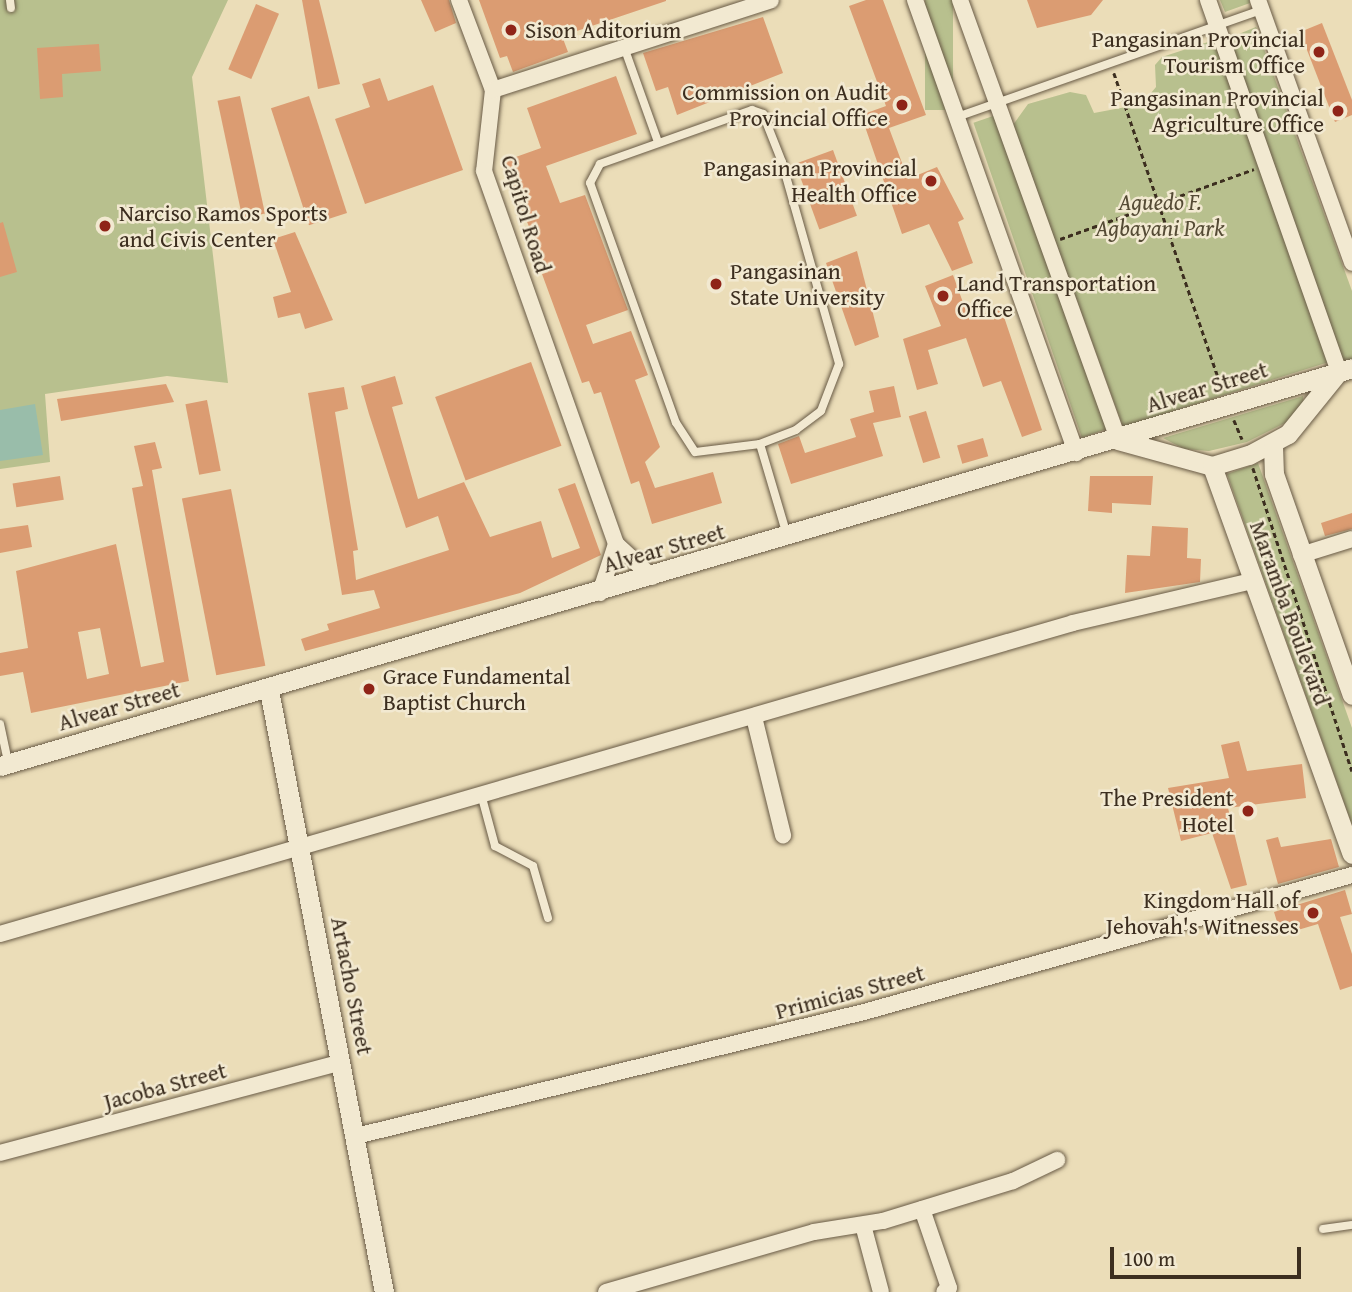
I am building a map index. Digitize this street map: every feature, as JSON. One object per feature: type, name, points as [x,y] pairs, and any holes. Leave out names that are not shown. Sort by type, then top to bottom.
[{"type":"street","points":[[459,0],[494,90],[771,0]]},
{"type":"street","points":[[915,0],[960,116],[1076,453]]},
{"type":"street","points":[[960,0],[1000,104],[1118,440],[1212,466],[1273,446],[1346,370],[1264,166],[1209,0]]},
{"type":"street","points":[[1259,5],[1352,263]]},
{"type":"street","name":"Capitol Road","points":[[494,90],[483,166],[616,544],[652,577]]},
{"type":"street","name":"Alvear Street","points":[[4,764],[600,593],[1076,453],[1346,370]]},
{"type":"street","name":"Maramba Boulevard","points":[[1273,446],[1274,474],[1351,691]]},
{"type":"street","name":"Maramba Boulevard","points":[[1212,466],[1352,854]]},
{"type":"street","points":[[1301,555],[1352,539]]},
{"type":"street","points":[[600,593],[616,544]]},
{"type":"street","points":[[0,934],[1073,623],[1252,581]]},
{"type":"street","name":"Artacho Street","points":[[269,690],[384,1292]]},
{"type":"street","points":[[754,716],[783,835]]},
{"type":"street","name":"Primicias Street","points":[[356,1136],[877,1009],[1352,875]]},
{"type":"street","name":"Jacoba Street","points":[[0,1153],[341,1062]]},
{"type":"street","points":[[606,1292],[814,1232],[863,1225],[922,1209],[1057,1160]]},
{"type":"street","points":[[922,1209],[950,1288],[944,1292]]},
{"type":"street","points":[[863,1225],[881,1292]]},
{"type":"lane","points":[[960,116],[1218,27],[1259,5]]},
{"type":"lane","points":[[624,47],[657,139]]},
{"type":"lane","points":[[752,110],[763,114],[782,162],[839,364],[821,411],[760,444],[708,454],[686,444],[593,197],[594,169],[657,139],[752,110]]},
{"type":"lane","points":[[760,444],[787,538]]},
{"type":"lane","points":[[0,724],[4,764]]},
{"type":"lane","points":[[481,794],[495,846],[533,866],[548,918]]},
{"type":"lane","points":[[1323,1229],[1352,1225]]},
{"type":"path","points":[[1110,63],[1224,394]]},
{"type":"path","points":[[1048,244],[1264,166]]},
{"type":"path","points":[[1232,415],[1249,455],[1352,771]]},
{"type":"green space","name":"Narciso Ramos Sports and Civis Center","points":[[0,0],[228,0],[192,77],[228,383],[167,376],[45,394],[50,462],[0,469]]},
{"type":"green space","points":[[925,0],[953,0],[953,110],[925,110]]},
{"type":"green space","points":[[1220,0],[1249,0],[1250,3],[1225,12]]},
{"type":"green space","points":[[1256,27],[1352,291],[1352,359],[1342,363],[1229,38]]},
{"type":"green space","name":"Aguedo F. Agbayani Park","points":[[1208,42],[1216,45],[1329,362],[1123,427],[1013,125],[1028,104],[1070,92],[1086,95],[1094,113],[1142,104],[1156,87],[1155,65],[1162,57]]},
{"type":"green space","points":[[999,114],[1107,429],[1082,438],[973,123]]},
{"type":"green space","points":[[1303,396],[1304,406],[1289,421],[1247,442],[1209,451],[1184,449],[1163,438]]},
{"type":"green space","points":[[1258,463],[1352,728],[1352,825],[1227,474]]},
{"type":"shaded area","points":[[35,404],[43,455],[0,461],[0,410]]},
{"type":"building","points":[[302,0],[319,0],[340,84],[318,89]]},
{"type":"building","points":[[421,0],[449,0],[456,23],[435,32]]},
{"type":"building","name":"Sison Aditorium","points":[[479,0],[666,1],[562,36],[568,52],[513,72],[507,56],[500,58]]},
{"type":"building","points":[[866,0],[883,0],[926,115],[889,128],[908,179],[937,167],[964,219],[958,222],[973,263],[952,271],[929,224],[902,234],[861,115],[886,106],[849,6]]},
{"type":"building","points":[[1027,0],[1103,0],[1091,15],[1037,28]]},
{"type":"building","points":[[256,4],[279,14],[251,79],[228,69]]},
{"type":"building","points":[[763,17],[783,73],[677,115],[668,87],[656,91],[643,53]]},
{"type":"building","points":[[1322,23],[1352,100],[1352,115],[1335,122],[1300,32]]},
{"type":"building","points":[[99,44],[101,71],[62,74],[63,97],[40,99],[37,48]]},
{"type":"building","points":[[616,76],[637,134],[546,166],[560,203],[585,195],[628,310],[586,325],[593,344],[631,331],[648,375],[635,380],[660,447],[645,462],[655,488],[713,472],[722,503],[652,524],[639,481],[631,484],[601,392],[594,394],[589,381],[582,383],[542,274],[548,272],[502,162],[541,148],[527,108]]},
{"type":"building","points":[[380,78],[388,101],[433,85],[463,170],[365,204],[335,119],[370,107],[362,84]]},
{"type":"building","points":[[240,96],[265,213],[242,218],[218,101]]},
{"type":"building","points":[[309,96],[347,213],[309,225],[271,108]]},
{"type":"building","points":[[833,150],[857,216],[819,229],[795,164]]},
{"type":"building","points":[[3,222],[17,272],[0,277],[0,223]]},
{"type":"building","points":[[295,232],[333,320],[305,329],[300,313],[278,318],[273,297],[291,292],[273,239]]},
{"type":"building","points":[[857,251],[879,337],[855,346],[826,263]]},
{"type":"building","points":[[953,275],[969,319],[1001,308],[1042,430],[1022,437],[1001,381],[983,387],[966,338],[928,350],[938,384],[917,390],[903,339],[941,326],[925,286]]},
{"type":"building","points":[[531,362],[561,446],[466,481],[435,397]]},
{"type":"building","points":[[395,376],[403,404],[392,407],[418,499],[464,482],[490,537],[541,521],[552,558],[580,548],[558,489],[575,483],[601,555],[520,593],[305,651],[301,639],[329,630],[327,624],[380,608],[374,590],[342,595],[308,393],[344,387],[348,409],[335,412],[358,550],[353,551],[356,580],[449,550],[438,516],[406,528],[369,414],[361,386]]},
{"type":"building","points":[[166,384],[174,402],[61,421],[57,399]]},
{"type":"building","points":[[894,386],[901,417],[873,423],[883,456],[791,484],[778,444],[799,436],[805,453],[856,437],[850,419],[874,412],[869,391]]},
{"type":"building","points":[[207,400],[221,471],[199,475],[185,404]]},
{"type":"building","points":[[926,411],[940,458],[923,463],[909,416]]},
{"type":"building","points":[[983,438],[988,456],[962,464],[957,445]]},
{"type":"building","points":[[155,442],[162,468],[152,470],[189,681],[31,713],[23,672],[0,676],[0,653],[28,648],[16,571],[116,544],[141,667],[164,662],[132,488],[143,486],[134,446]],"holes":[[[100,628],[109,674],[87,679],[78,632]]]},
{"type":"building","points":[[60,476],[64,500],[16,507],[13,484]]},
{"type":"building","points":[[1090,476],[1153,476],[1151,505],[1112,503],[1112,513],[1088,511]]},
{"type":"building","points":[[231,489],[265,666],[216,675],[182,499]]},
{"type":"building","points":[[1352,513],[1352,529],[1325,536],[1321,523]]},
{"type":"building","points":[[28,525],[32,547],[0,553],[0,529]]},
{"type":"building","points":[[1152,526],[1188,528],[1187,558],[1201,559],[1200,582],[1125,593],[1127,555],[1150,556]]},
{"type":"building","points":[[1239,741],[1247,771],[1302,764],[1306,798],[1228,808],[1247,885],[1231,889],[1212,833],[1181,841],[1168,788],[1229,778],[1221,745]]},
{"type":"building","points":[[1278,837],[1281,847],[1331,839],[1339,867],[1278,884],[1266,840]]},
{"type":"building","points":[[1345,890],[1352,914],[1340,917],[1352,954],[1352,986],[1340,990],[1318,924],[1281,935],[1274,912]]},
{"type":"place","name":"Sison Aditorium","points":[[511,30]]},
{"type":"place","name":"Pangasinan Provincial Tourism Office","points":[[1319,52]]},
{"type":"place","name":"Commission on Audit Provincial Office","points":[[902,105]]},
{"type":"place","name":"Pangasinan Provincial Agriculture Office","points":[[1338,111]]},
{"type":"place","name":"Pangasinan Provincial Health Office","points":[[931,181]]},
{"type":"place","name":"Narciso Ramos Sports and Civis Center","points":[[105,226]]},
{"type":"place","name":"Pangasinan State University","points":[[716,284]]},
{"type":"place","name":"Land Transportation Office","points":[[943,296]]},
{"type":"place","name":"Grace Fundamental Baptist Church","points":[[369,689]]},
{"type":"place","name":"The President Hotel","points":[[1248,811]]},
{"type":"place","name":"Kingdom Hall of Jehovah's Witnesses","points":[[1313,913]]}]
